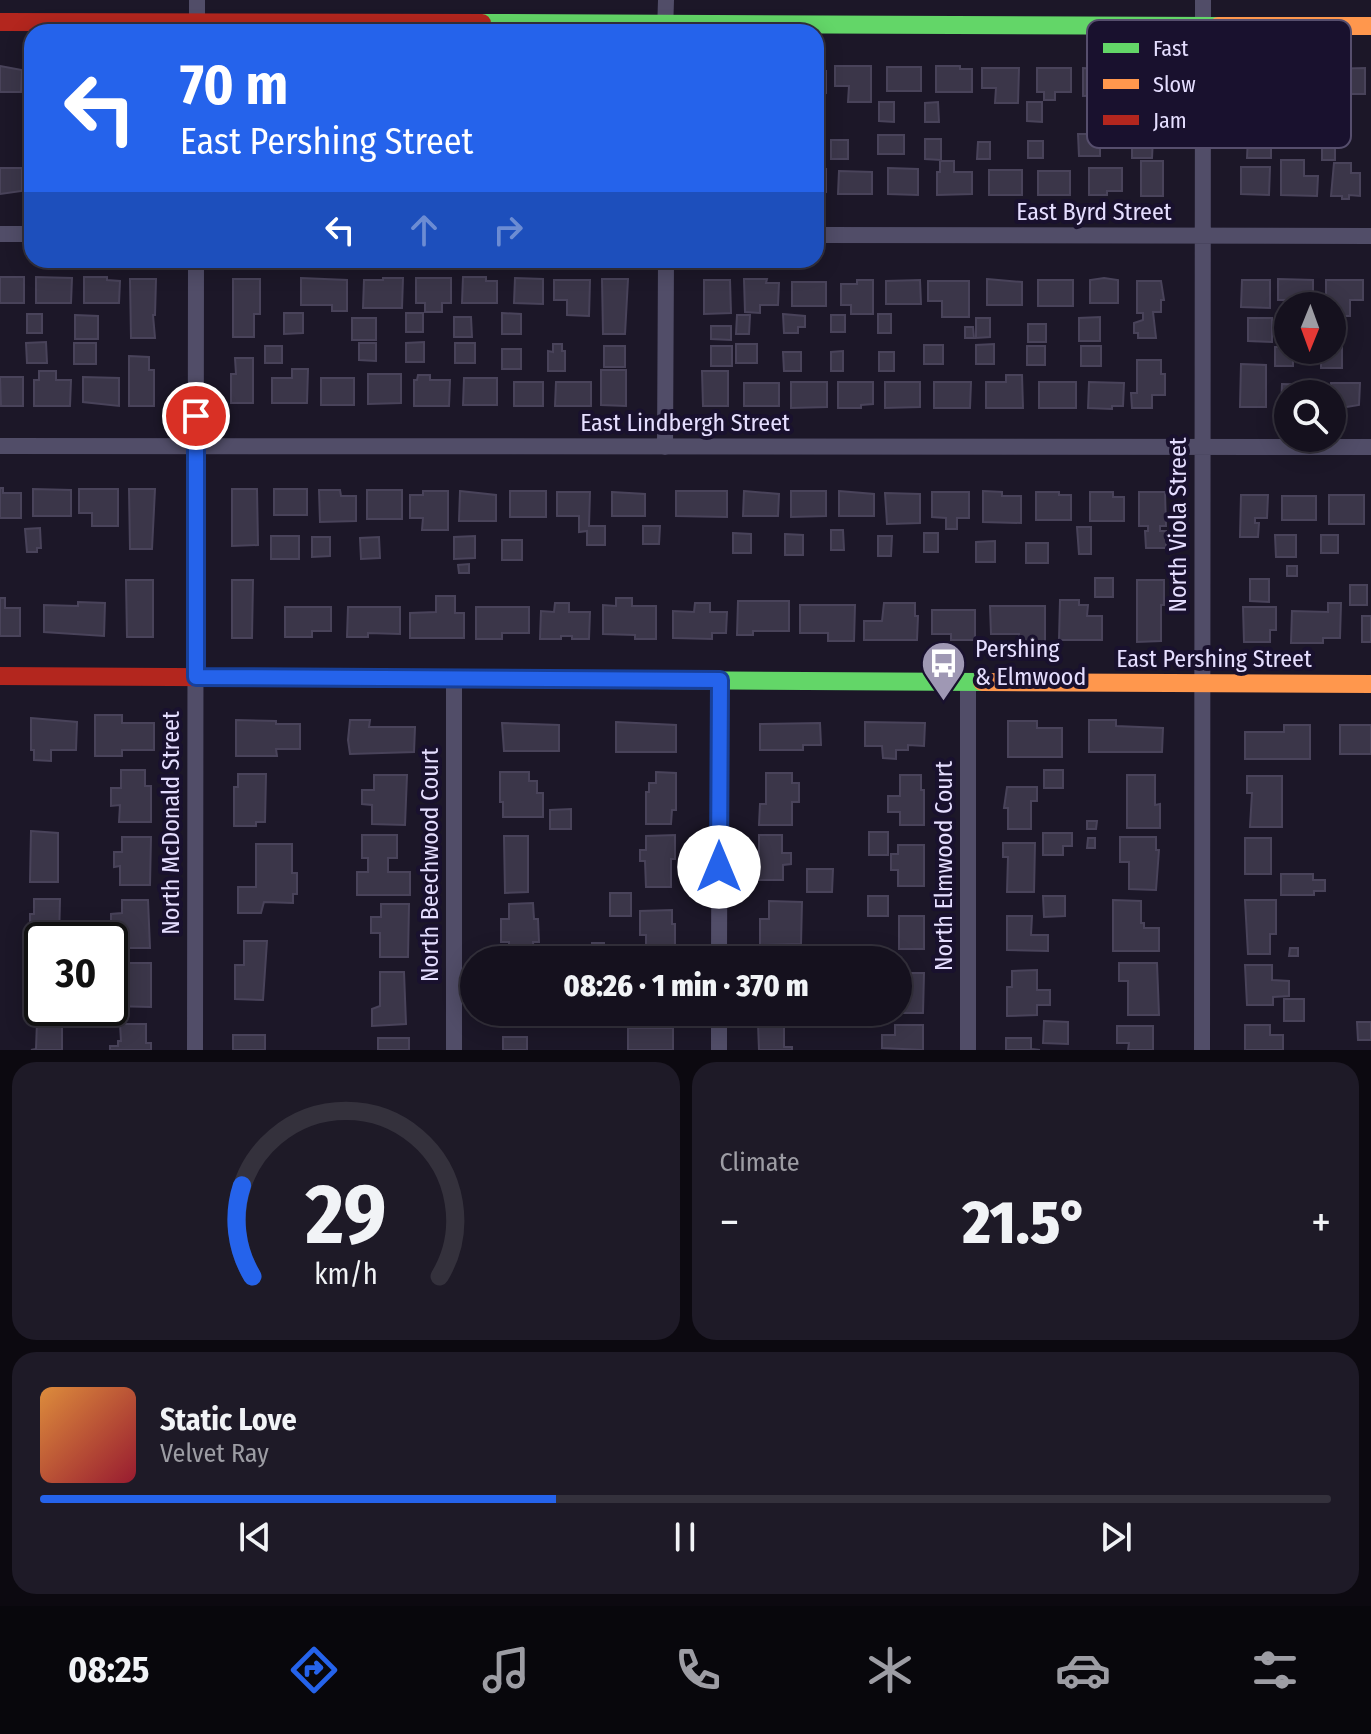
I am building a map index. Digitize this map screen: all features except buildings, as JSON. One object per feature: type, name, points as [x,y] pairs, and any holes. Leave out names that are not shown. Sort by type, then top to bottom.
[{"type":"street","points":[[197,0],[197,24]]},
{"type":"street","points":[[665,24],[666,0]]},
{"type":"street","points":[[0,22],[79,24]]},
{"type":"street","points":[[824,27],[1087,26]]},
{"type":"street","points":[[1351,26],[1371,26]]},
{"type":"street","name":"North Viola Street","points":[[1202,1050],[1203,148]]},
{"type":"street","points":[[0,234],[24,234]]},
{"type":"street","name":"East Byrd Street","points":[[824,235],[1371,236]]},
{"type":"street","name":"North McDonald Street","points":[[195,1050],[196,268]]},
{"type":"street","points":[[665,447],[666,268]]},
{"type":"street","name":"East Lindbergh Street","points":[[0,446],[1371,447]]},
{"type":"street","name":"East Pershing Street","points":[[0,676],[1371,684]]},
{"type":"street","name":"North Beechwood Court","points":[[454,680],[454,1050]]},
{"type":"street","points":[[719,946],[720,680]]},
{"type":"street","name":"North Elmwood Court","points":[[968,681],[968,1050]]},
{"type":"street","points":[[719,1026],[719,1050]]},
{"type":"traffic: fast","points":[[482,23],[727,24]]},
{"type":"traffic: fast","points":[[824,24],[1087,25]]},
{"type":"traffic: fast","points":[[327,678],[982,682]]},
{"type":"traffic: slow","points":[[1351,26],[1371,26]]},
{"type":"traffic: slow","points":[[982,682],[1371,684]]},
{"type":"traffic: jam","points":[[0,22],[482,23]]},
{"type":"traffic: jam","points":[[0,676],[327,678]]},
{"type":"place","name":"Pershing & Elmwood","points":[[944,702]]},
{"type":"route","points":[[196,416],[196,677],[720,680],[719,867]]}]
